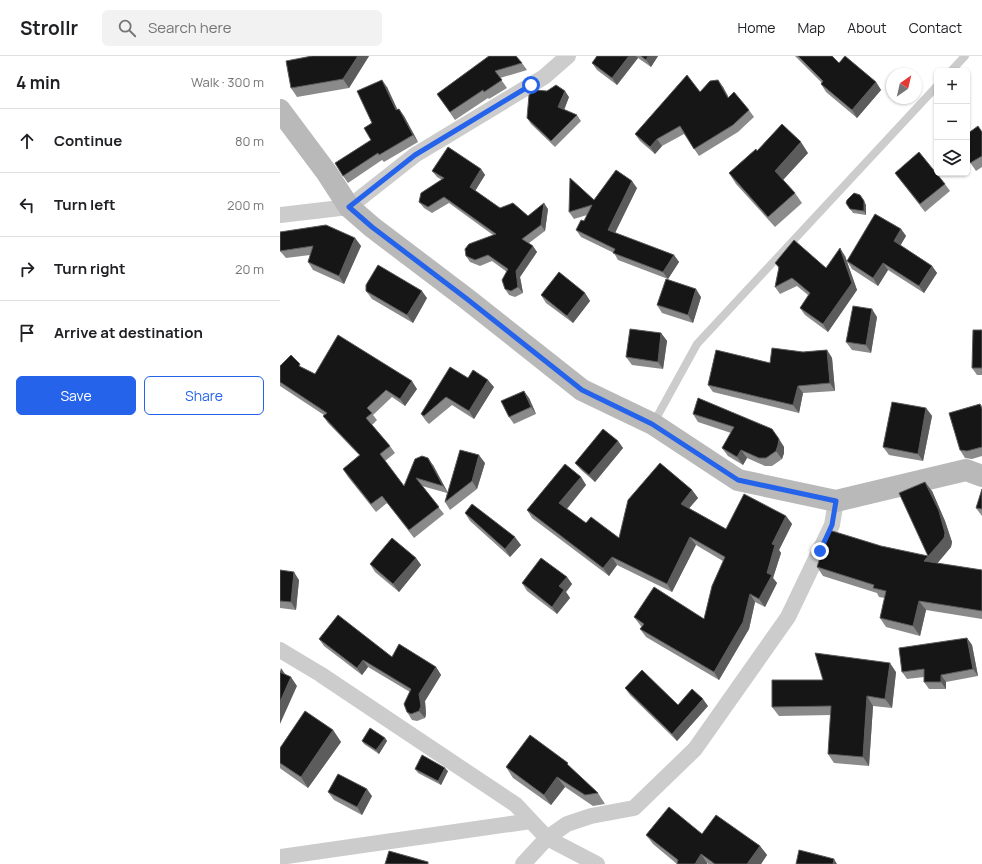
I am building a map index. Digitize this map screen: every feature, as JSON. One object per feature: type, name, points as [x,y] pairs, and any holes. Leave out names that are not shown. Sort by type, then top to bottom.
[{"type":"street","points":[[280,215],[349,207],[415,155],[544,77],[568,56]]},
{"type":"street","points":[[280,110],[327,173],[349,207],[372,227],[467,299],[582,390],[652,424],[738,480],[836,501],[966,470],[982,476]]},
{"type":"street","points":[[523,864],[547,838],[567,824],[591,816],[634,808],[695,749],[788,617],[832,525],[836,501]]},
{"type":"street","points":[[280,650],[320,674],[516,805],[547,838],[597,864]]},
{"type":"street","points":[[280,856],[531,821]]},
{"type":"lane","points":[[954,68],[965,56]]},
{"type":"lane","points":[[652,424],[697,344],[934,89]]},
{"type":"building","points":[[312,56],[358,56],[343,79],[291,88],[286,61]]},
{"type":"building","points":[[489,56],[516,56],[522,63],[495,71],[502,80],[484,92],[483,90],[450,112],[437,94]]},
{"type":"building","points":[[597,56],[629,56],[612,78],[592,63]]},
{"type":"building","points":[[641,56],[648,56],[646,60]]},
{"type":"building","points":[[798,56],[832,56],[839,63],[845,56],[876,82],[852,110],[821,84],[823,81]]},
{"type":"building","points":[[687,75],[700,92],[710,81],[718,80],[728,98],[734,92],[749,110],[733,125],[694,149],[680,126],[657,139],[650,147],[635,134]]},
{"type":"building","points":[[382,80],[396,110],[399,109],[413,135],[379,155],[378,153],[343,176],[335,163],[371,140],[364,128],[372,123],[357,91]]},
{"type":"building","points":[[556,85],[565,91],[558,107],[577,115],[551,141],[527,118],[529,95],[536,90],[547,91]]},
{"type":"building","points":[[782,124],[801,142],[775,171],[795,193],[768,217],[729,173],[756,149],[757,151]]},
{"type":"building","points":[[978,126],[982,132],[982,156],[970,163],[970,140],[970,132]]},
{"type":"building","points":[[448,147],[481,169],[470,187],[500,208],[513,203],[528,216],[544,203],[541,225],[522,239],[533,246],[516,271],[518,287],[511,291],[505,289],[502,280],[508,269],[488,255],[475,260],[466,256],[465,249],[469,244],[496,234],[444,197],[428,207],[419,202],[421,193],[444,178],[432,171]]},
{"type":"building","points":[[919,152],[934,170],[934,176],[938,176],[945,184],[920,204],[895,173]]},
{"type":"building","points":[[616,170],[632,181],[608,230],[674,255],[663,272],[613,253],[615,249],[576,230],[581,220],[584,221],[592,205],[569,212],[570,178],[594,200]]},
{"type":"building","points":[[854,193],[860,195],[864,201],[864,211],[850,209],[846,203]]},
{"type":"building","points":[[875,214],[901,229],[894,241],[932,266],[919,286],[883,263],[873,278],[847,261]]},
{"type":"building","points":[[326,225],[355,238],[339,276],[308,262],[313,246],[280,251],[280,232]]},
{"type":"building","points":[[794,240],[826,268],[840,248],[852,283],[823,324],[800,308],[810,293],[792,278],[775,287],[779,267],[775,263]]},
{"type":"building","points":[[378,265],[422,291],[407,315],[366,291],[366,285]]},
{"type":"building","points":[[559,272],[585,293],[567,316],[541,295]]},
{"type":"building","points":[[666,279],[696,289],[688,315],[657,305]]},
{"type":"building","points":[[853,306],[872,309],[866,345],[846,342]]},
{"type":"building","points":[[630,329],[661,333],[658,362],[626,357]]},
{"type":"building","points":[[973,330],[982,330],[982,368],[972,368]]},
{"type":"building","points":[[338,335],[412,381],[400,399],[386,390],[367,408],[372,413],[366,418],[390,446],[380,454],[404,486],[415,459],[422,456],[428,458],[443,486],[416,478],[439,507],[409,530],[382,496],[371,504],[343,469],[360,455],[323,416],[327,413],[280,382],[280,366],[291,355],[300,364],[299,366],[315,374]]},
{"type":"building","points":[[772,348],[803,352],[827,350],[830,383],[798,386],[793,405],[708,385],[716,350],[770,363]]},
{"type":"building","points":[[450,367],[468,378],[473,370],[488,380],[469,411],[446,397],[424,416],[421,414]]},
{"type":"building","points":[[524,391],[531,407],[509,417],[501,401]]},
{"type":"building","points":[[698,398],[772,429],[779,439],[776,451],[766,458],[759,458],[741,450],[737,457],[722,448],[734,427],[693,414]]},
{"type":"building","points":[[892,402],[926,408],[918,454],[883,447]]},
{"type":"building","points":[[980,404],[982,409],[982,447],[967,451],[960,450],[949,413]]},
{"type":"building","points":[[603,429],[618,441],[589,475],[575,463]]},
{"type":"building","points":[[460,450],[479,455],[472,481],[445,502]]},
{"type":"building","points":[[660,463],[692,490],[681,504],[726,529],[744,494],[786,516],[772,544],[775,545],[767,573],[772,575],[759,599],[750,594],[743,622],[714,672],[640,629],[644,624],[634,617],[654,587],[704,619],[712,586],[725,557],[690,537],[667,584],[612,557],[603,568],[527,510],[565,464],[581,477],[559,503],[586,523],[591,517],[619,538],[628,500]]},
{"type":"building","points":[[925,482],[939,511],[945,533],[944,538],[924,561],[982,570],[982,611],[919,601],[913,626],[880,618],[886,591],[873,588],[874,585],[817,567],[829,530],[881,546],[928,556],[899,493]]},
{"type":"building","points":[[982,489],[982,509],[976,508]]},
{"type":"building","points":[[472,504],[515,537],[505,549],[465,513]]},
{"type":"building","points":[[392,538],[416,558],[393,584],[370,564]]},
{"type":"building","points":[[541,558],[567,577],[559,586],[564,590],[552,607],[522,583]]},
{"type":"building","points":[[280,570],[294,572],[291,602],[280,601]]},
{"type":"building","points":[[338,615],[392,657],[399,644],[436,667],[419,694],[421,706],[419,711],[411,714],[407,712],[404,704],[411,689],[363,660],[357,668],[319,639]]},
{"type":"building","points":[[967,638],[973,669],[941,675],[941,682],[924,682],[924,669],[902,672],[899,648]]},
{"type":"building","points":[[815,653],[890,663],[885,699],[867,696],[863,757],[828,754],[831,706],[772,707],[772,680],[823,680]]},
{"type":"building","points":[[642,670],[678,705],[692,689],[703,699],[672,734],[625,688]]},
{"type":"building","points":[[280,672],[291,677],[280,702]]},
{"type":"building","points":[[305,711],[333,730],[301,777],[280,763],[280,748]]},
{"type":"building","points":[[370,728],[385,738],[376,750],[362,741]]},
{"type":"building","points":[[530,735],[568,763],[567,764],[598,793],[585,795],[557,777],[544,795],[506,767]]},
{"type":"building","points":[[422,755],[445,768],[438,781],[415,769]]},
{"type":"building","points":[[338,774],[367,789],[357,807],[328,792]]},
{"type":"building","points":[[669,807],[702,834],[716,815],[760,846],[747,864],[715,864],[701,854],[695,864],[677,864],[678,860],[646,835]]},
{"type":"building","points":[[799,850],[834,859],[833,864],[796,864]]},
{"type":"building","points":[[389,851],[428,862],[428,864],[385,864]]},
{"type":"route","points":[[531,85],[415,155],[349,207],[372,227],[467,299],[582,390],[652,424],[738,480],[836,501],[832,525],[820,551]]}]
